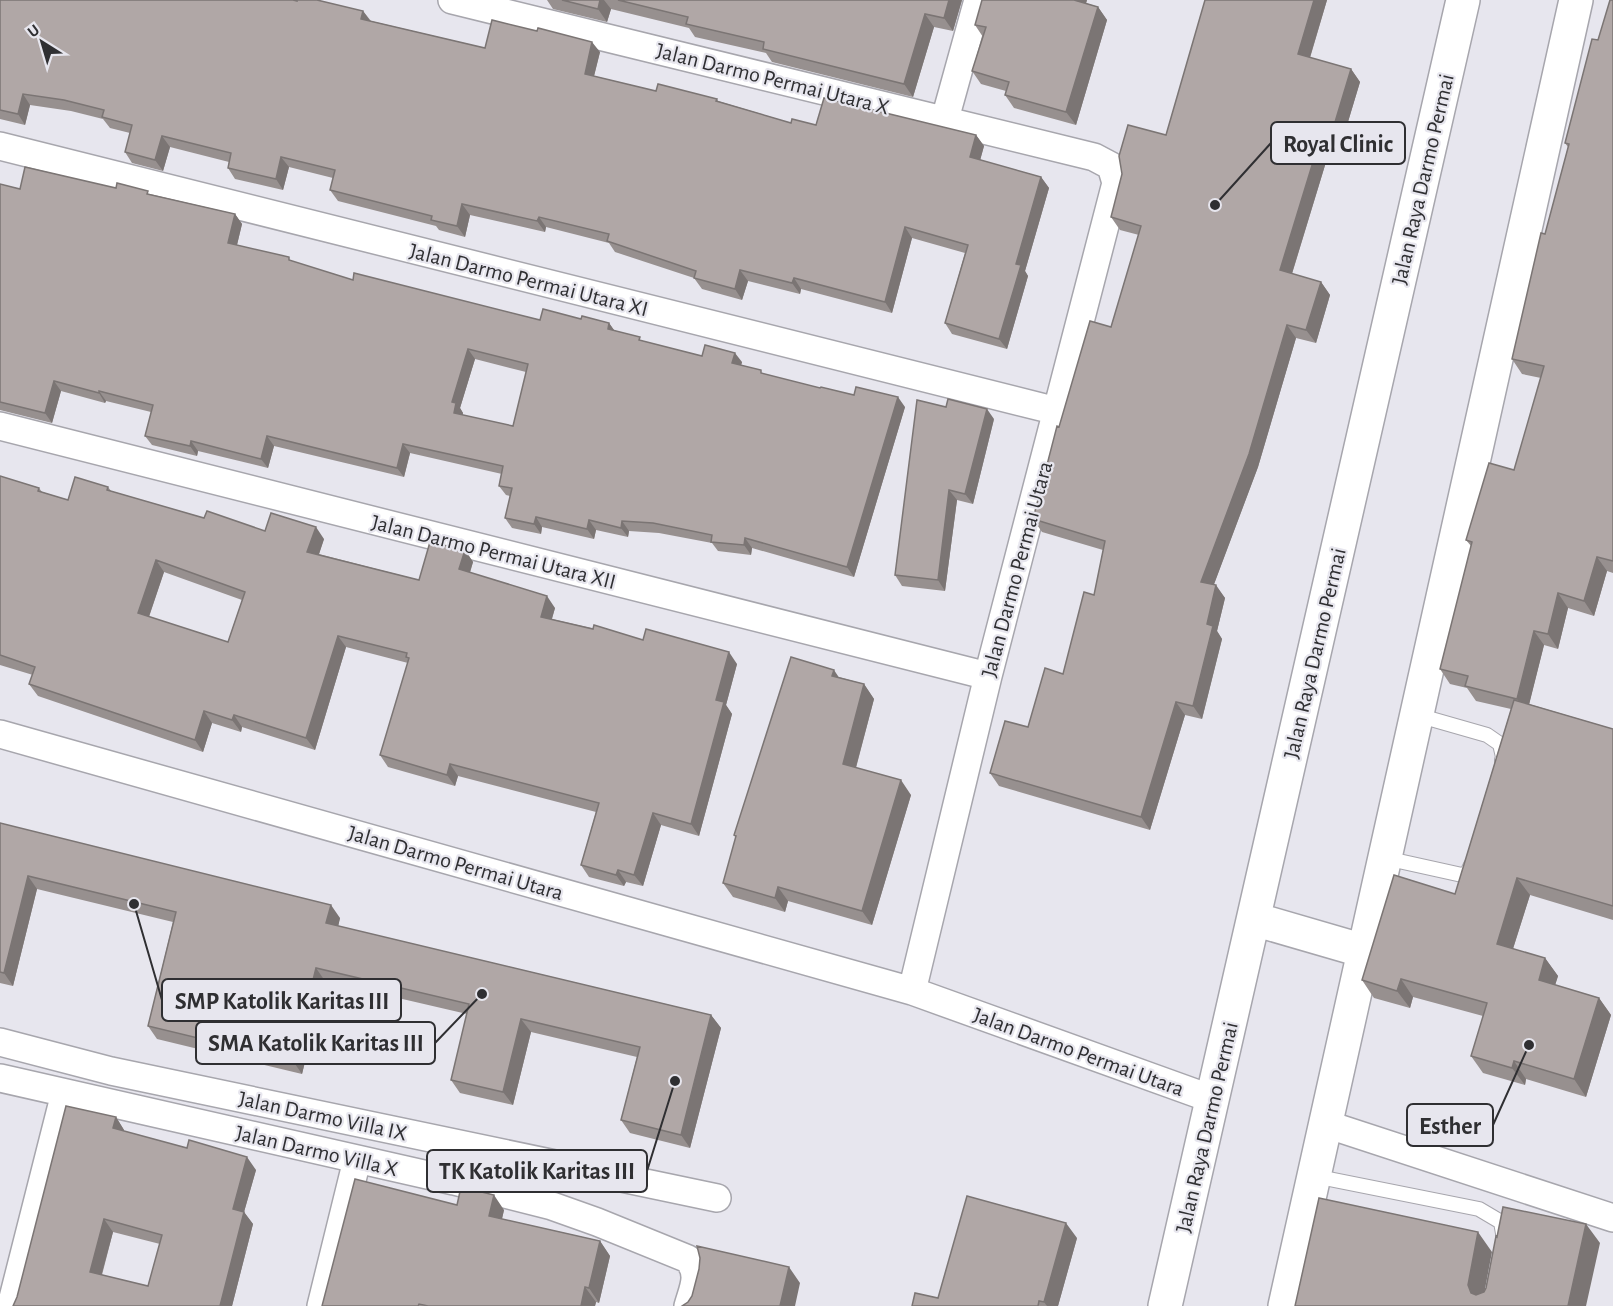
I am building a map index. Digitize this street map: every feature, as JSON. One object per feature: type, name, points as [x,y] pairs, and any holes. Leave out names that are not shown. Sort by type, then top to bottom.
[{"type":"street","name":"Jalan Darmo Permai Utara X","points":[[452,0],[1094,157]]},
{"type":"street","points":[[945,119],[978,0]]},
{"type":"street","name":"Jalan Raya Darmo Permai","points":[[1165,1306],[1463,0]]},
{"type":"street","points":[[1285,1306],[1324,1179],[1326,1122],[1576,0]]},
{"type":"street","name":"Jalan Darmo Permai Utara XI","points":[[0,146],[1057,411]]},
{"type":"street","name":"Jalan Darmo Permai Utara","points":[[912,991],[988,676],[1116,183],[1111,166],[1094,157]]},
{"type":"street","name":"Jalan Darmo Permai Utara XII","points":[[0,426],[988,676]]},
{"type":"street","name":"Jalan Darmo Permai Utara","points":[[0,734],[912,991],[1212,1099]]},
{"type":"street","points":[[1254,919],[1364,951]]},
{"type":"street","name":"Jalan Darmo Villa IX","points":[[0,1042],[111,1071],[717,1198]]},
{"type":"street","name":"Jalan Darmo Villa X","points":[[0,1078],[454,1181],[552,1206],[688,1259],[694,1266],[696,1278],[688,1306]]},
{"type":"street","points":[[11,1306],[65,1093]]},
{"type":"street","points":[[1326,1122],[1335,1128],[1613,1218]]},
{"type":"street","points":[[321,1306],[357,1160]]},
{"type":"lane","points":[[1417,715],[1486,735],[1500,744],[1503,756],[1497,778]]},
{"type":"lane","points":[[1385,858],[1462,875],[1467,873],[1474,855]]},
{"type":"lane","points":[[1296,1306],[1324,1179],[1479,1209],[1501,1222],[1504,1236],[1502,1248]]},
{"type":"building","points":[[0,0],[317,0],[363,11],[361,19],[485,48],[492,20],[537,31],[538,28],[592,42],[585,74],[656,91],[658,84],[717,99],[716,101],[791,123],[792,119],[816,125],[824,98],[976,135],[970,157],[1041,177],[1016,264],[1021,265],[999,339],[945,323],[968,245],[905,227],[885,302],[794,278],[792,283],[740,270],[735,289],[694,278],[696,271],[607,241],[609,234],[539,217],[537,221],[462,204],[457,226],[431,220],[432,216],[330,190],[335,170],[281,157],[276,179],[228,168],[231,153],[162,136],[155,160],[125,152],[132,125],[102,117],[104,110],[64,100],[23,94],[18,114],[0,110]]},
{"type":"building","points":[[562,0],[600,0],[598,9]]},
{"type":"building","points":[[618,0],[949,0],[944,18],[925,14],[904,84],[763,49],[764,42],[686,24],[688,17]]},
{"type":"building","points":[[982,0],[1074,0],[1098,7],[1066,112],[1005,95],[1009,82],[972,71],[986,27],[975,25]]},
{"type":"building","points":[[1205,0],[1314,0],[1298,54],[1351,69],[1326,152],[1317,149],[1280,270],[1321,282],[1306,330],[1287,325],[1249,454],[1201,582],[1216,585],[1207,624],[1213,626],[1193,706],[1176,702],[1141,817],[990,773],[1005,721],[1028,727],[1045,668],[1063,674],[1084,592],[1094,595],[1105,541],[1033,519],[1057,426],[1059,427],[1090,321],[1111,327],[1141,226],[1111,217],[1122,174],[1119,156],[1128,125],[1166,135]]},
{"type":"building","points":[[1610,0],[1613,0],[1613,561],[1597,557],[1584,601],[1558,593],[1548,634],[1534,631],[1517,699],[1465,686],[1468,676],[1440,669],[1472,542],[1466,540],[1489,463],[1514,470],[1544,366],[1512,359],[1541,233],[1545,234],[1569,144],[1565,143],[1592,39],[1598,40]]},
{"type":"building","points":[[25,167],[116,188],[117,183],[148,191],[147,194],[235,214],[228,243],[289,257],[289,260],[353,280],[354,273],[540,320],[543,309],[581,319],[582,316],[609,323],[608,329],[640,337],[639,340],[702,356],[705,345],[735,353],[732,363],[761,370],[761,373],[854,395],[856,387],[898,397],[847,567],[745,538],[744,545],[711,542],[712,535],[653,523],[622,521],[621,528],[589,520],[587,529],[536,517],[534,524],[505,518],[512,488],[499,486],[503,466],[403,444],[397,468],[267,436],[261,459],[191,441],[190,446],[145,436],[153,405],[54,381],[45,413],[0,402],[0,184],[20,189]],"holes":[[[468,349],[528,364],[513,426],[454,413],[456,403],[452,402]]]},
{"type":"building","points":[[948,399],[987,409],[965,494],[949,490],[938,580],[895,575],[917,400],[946,407]]},
{"type":"building","points":[[0,476],[68,500],[75,477],[108,487],[107,490],[204,518],[207,511],[265,531],[271,513],[316,527],[307,552],[419,580],[430,542],[465,550],[459,569],[547,596],[541,617],[593,629],[594,625],[643,640],[646,629],[729,652],[716,700],[724,702],[691,824],[653,813],[634,875],[618,870],[616,875],[581,865],[599,803],[450,764],[447,775],[380,755],[409,658],[406,657],[407,653],[338,636],[306,738],[234,715],[232,720],[204,711],[195,740],[29,684],[35,667],[0,655]],"holes":[[[156,560],[245,592],[228,642],[138,613]]]},
{"type":"building","points":[[791,657],[834,670],[832,676],[864,684],[843,764],[901,780],[862,911],[778,887],[775,898],[723,883],[736,836],[734,835]]},
{"type":"building","points":[[1514,700],[1613,729],[1613,906],[1517,878],[1497,944],[1545,958],[1539,980],[1599,998],[1574,1079],[1514,1061],[1512,1068],[1471,1056],[1487,1003],[1401,979],[1397,991],[1362,980],[1394,875],[1455,894]]},
{"type":"building","points":[[0,823],[331,905],[326,923],[711,1015],[681,1135],[621,1120],[640,1047],[521,1019],[503,1092],[451,1080],[469,1004],[316,968],[293,1061],[148,1026],[176,912],[28,876],[4,973],[0,972]]},
{"type":"building","points":[[66,1106],[116,1117],[113,1128],[187,1148],[189,1140],[247,1157],[233,1209],[244,1212],[220,1306],[13,1306]],"holes":[[[104,1219],[162,1235],[148,1286],[90,1272]]]},
{"type":"building","points":[[355,1179],[457,1205],[461,1187],[494,1195],[489,1216],[600,1241],[589,1288],[585,1287],[581,1306],[428,1306],[419,1304],[418,1306],[322,1306]]},
{"type":"building","points":[[967,1196],[1066,1223],[1044,1302],[1039,1301],[1038,1306],[912,1306],[915,1293],[938,1298]]},
{"type":"building","points":[[1319,1198],[1478,1232],[1468,1285],[1471,1293],[1476,1295],[1484,1292],[1486,1288],[1503,1207],[1586,1224],[1568,1306],[1295,1306]]},
{"type":"building","points":[[697,1246],[789,1267],[780,1306],[682,1306],[692,1296],[699,1269],[700,1258]]},
{"type":"place","name":"Royal Clinic","points":[[1215,205]]},
{"type":"place","name":"SMP Katolik Karitas III","points":[[134,904]]},
{"type":"place","name":"SMA Katolik Karitas III","points":[[482,994]]},
{"type":"place","name":"Esther","points":[[1529,1045]]},
{"type":"place","name":"TK Katolik Karitas III","points":[[675,1081]]}]
